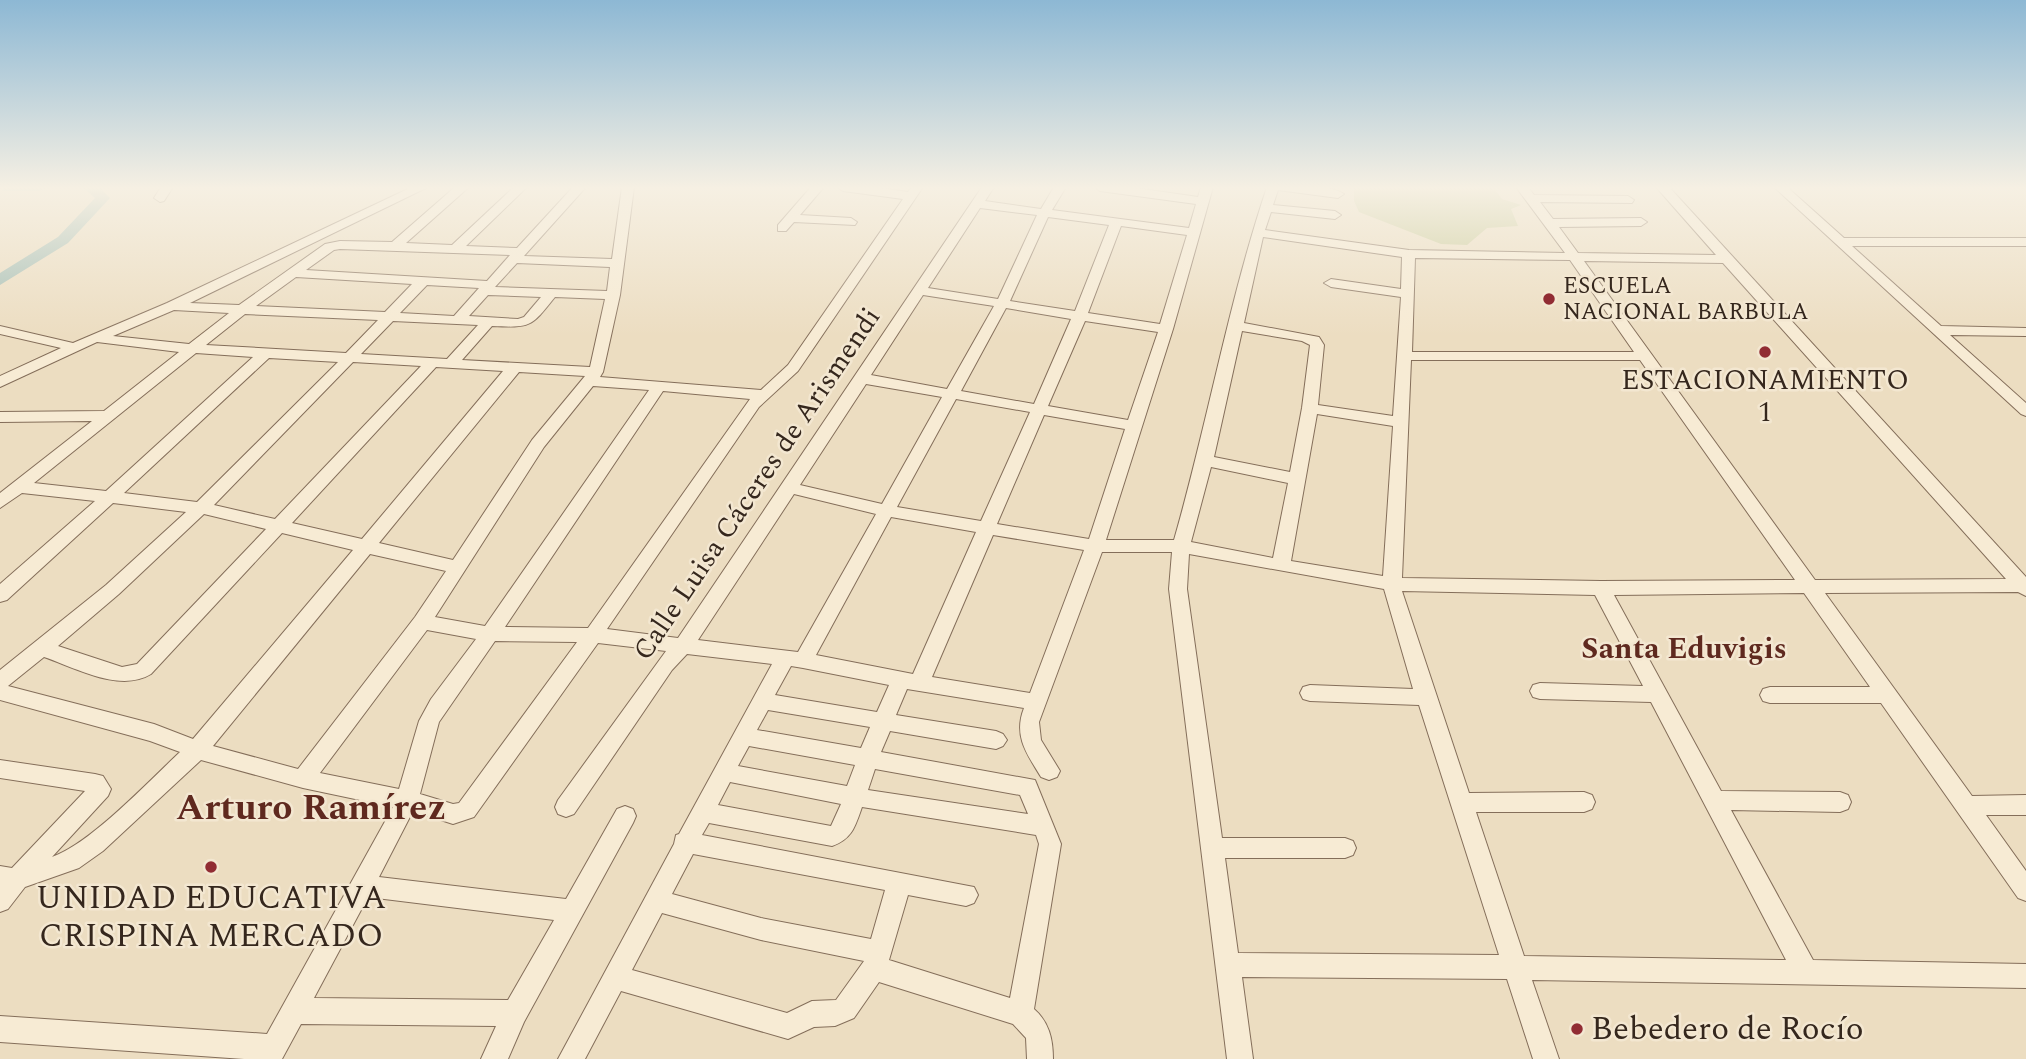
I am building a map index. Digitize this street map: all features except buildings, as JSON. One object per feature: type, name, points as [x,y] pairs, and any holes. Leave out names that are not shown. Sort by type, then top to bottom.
[{"type":"street","points":[[0,382],[73,347],[172,306],[318,236]]},
{"type":"street","points":[[395,246],[406,236]]},
{"type":"street","points":[[456,248],[469,236]]},
{"type":"street","points":[[458,320],[533,236]]},
{"type":"street","points":[[303,779],[422,622],[538,444],[594,377],[613,295],[621,236]]},
{"type":"street","points":[[0,692],[154,733],[197,750],[303,779],[407,800],[453,814],[466,810],[593,635],[753,404],[793,368],[883,236]]},
{"type":"street","name":"Calle Luisa Cáceres de Arismendi","points":[[566,807],[665,665],[682,647],[956,236]]},
{"type":"street","points":[[571,1059],[684,842],[761,702],[794,659],[888,511],[1002,304],[1033,236]]},
{"type":"street","points":[[702,812],[832,836],[844,827],[867,760],[910,682],[987,526],[1080,315],[1111,236]]},
{"type":"street","points":[[1049,771],[1031,742],[1029,722],[1095,545],[1166,329],[1193,236]]},
{"type":"street","points":[[1240,1059],[1178,589],[1181,547],[1205,460],[1257,236]]},
{"type":"street","points":[[1283,236],[1409,254],[1729,259]]},
{"type":"street","points":[[1559,236],[2026,890]]},
{"type":"street","points":[[1708,236],[2025,587]]},
{"type":"street","points":[[1834,236],[2026,411]]},
{"type":"street","points":[[1846,247],[2026,242]]},
{"type":"street","points":[[6,496],[241,310],[334,245],[456,248],[617,263]]},
{"type":"street","points":[[1846,247],[1909,250]]},
{"type":"street","points":[[1409,254],[1406,356],[1399,422],[1393,596],[1546,1059]]},
{"type":"street","points":[[294,273],[424,280],[551,293],[613,295]]},
{"type":"street","points":[[0,681],[43,649],[201,508],[424,280]]},
{"type":"street","points":[[1331,283],[1408,293]]},
{"type":"street","points":[[921,291],[1166,329]]},
{"type":"street","points":[[172,306],[525,323],[551,293]]},
{"type":"street","points":[[452,364],[488,322]]},
{"type":"street","points":[[1236,326],[1314,340],[1317,345],[1310,408],[1281,566]]},
{"type":"street","points":[[0,330],[73,347]]},
{"type":"street","points":[[1937,330],[2026,332]]},
{"type":"street","points":[[95,338],[194,349],[514,368],[659,386],[763,395]]},
{"type":"street","points":[[0,595],[110,498],[267,352]]},
{"type":"street","points":[[1406,356],[1644,356]]},
{"type":"street","points":[[43,649],[122,675],[134,675],[144,668],[432,363]]},
{"type":"street","points":[[9,878],[71,861],[95,844],[197,750],[514,368]]},
{"type":"street","points":[[860,378],[1134,426]]},
{"type":"street","points":[[0,1029],[271,1053],[364,886],[407,800],[429,721],[438,705],[490,634],[659,386]]},
{"type":"street","points":[[1310,408],[1399,422]]},
{"type":"street","points":[[0,417],[109,416]]},
{"type":"street","points":[[1205,460],[1297,479]]},
{"type":"street","points":[[790,488],[888,511],[1095,545],[1181,547],[1392,584],[1601,588],[2025,587]]},
{"type":"street","points":[[6,496],[110,498],[201,508],[459,568]]},
{"type":"street","points":[[1601,588],[1806,972]]},
{"type":"street","points":[[422,622],[490,634],[593,635],[794,659],[910,682],[1035,702]]},
{"type":"street","points":[[1540,691],[1657,694]]},
{"type":"street","points":[[1310,693],[1426,697]]},
{"type":"street","points":[[1770,695],[1886,695]]},
{"type":"street","points":[[761,702],[996,740]]},
{"type":"street","points":[[742,736],[867,760],[1019,784],[1031,792],[1050,844],[1020,1014]]},
{"type":"street","points":[[0,769],[95,783],[100,789],[9,878],[0,901]]},
{"type":"street","points":[[723,772],[855,797],[1042,826]]},
{"type":"street","points":[[1714,800],[1840,802]]},
{"type":"street","points":[[1461,803],[1584,802]]},
{"type":"street","points":[[1966,806],[2026,805]]},
{"type":"street","points":[[494,1059],[515,1013],[625,816]]},
{"type":"street","points":[[684,842],[966,895]]},
{"type":"street","points":[[1212,848],[1345,848]]},
{"type":"street","points":[[614,977],[788,1026],[811,1014],[835,1013],[845,1009],[876,960],[899,884]]},
{"type":"street","points":[[364,886],[573,911]]},
{"type":"street","points":[[654,900],[876,960],[1020,1014],[1033,1024],[1040,1034],[1040,1059]]},
{"type":"street","points":[[1228,965],[2026,976]]},
{"type":"street","points":[[296,1011],[515,1013]]},
{"type":"green space","points":[[1422,236],[1477,236],[1467,245],[1441,244]]},
{"type":"waterway","points":[[0,280],[66,236]]},
{"type":"place","name":"ESCUELA NACIONAL BARBULA","points":[[1549,299]]},
{"type":"place","name":"ESTACIONAMIENTO 1","points":[[1765,352]]},
{"type":"place","name":"UNIDAD EDUCATIVA CRISPINA MERCADO","points":[[211,867]]},
{"type":"place","name":"Bebedero de Rocío","points":[[1577,1029]]},
{"type":"district","name":"Santa Eduvigis","points":[[1684,649]]},
{"type":"district","name":"Arturo Ramírez","points":[[311,808]]}]
